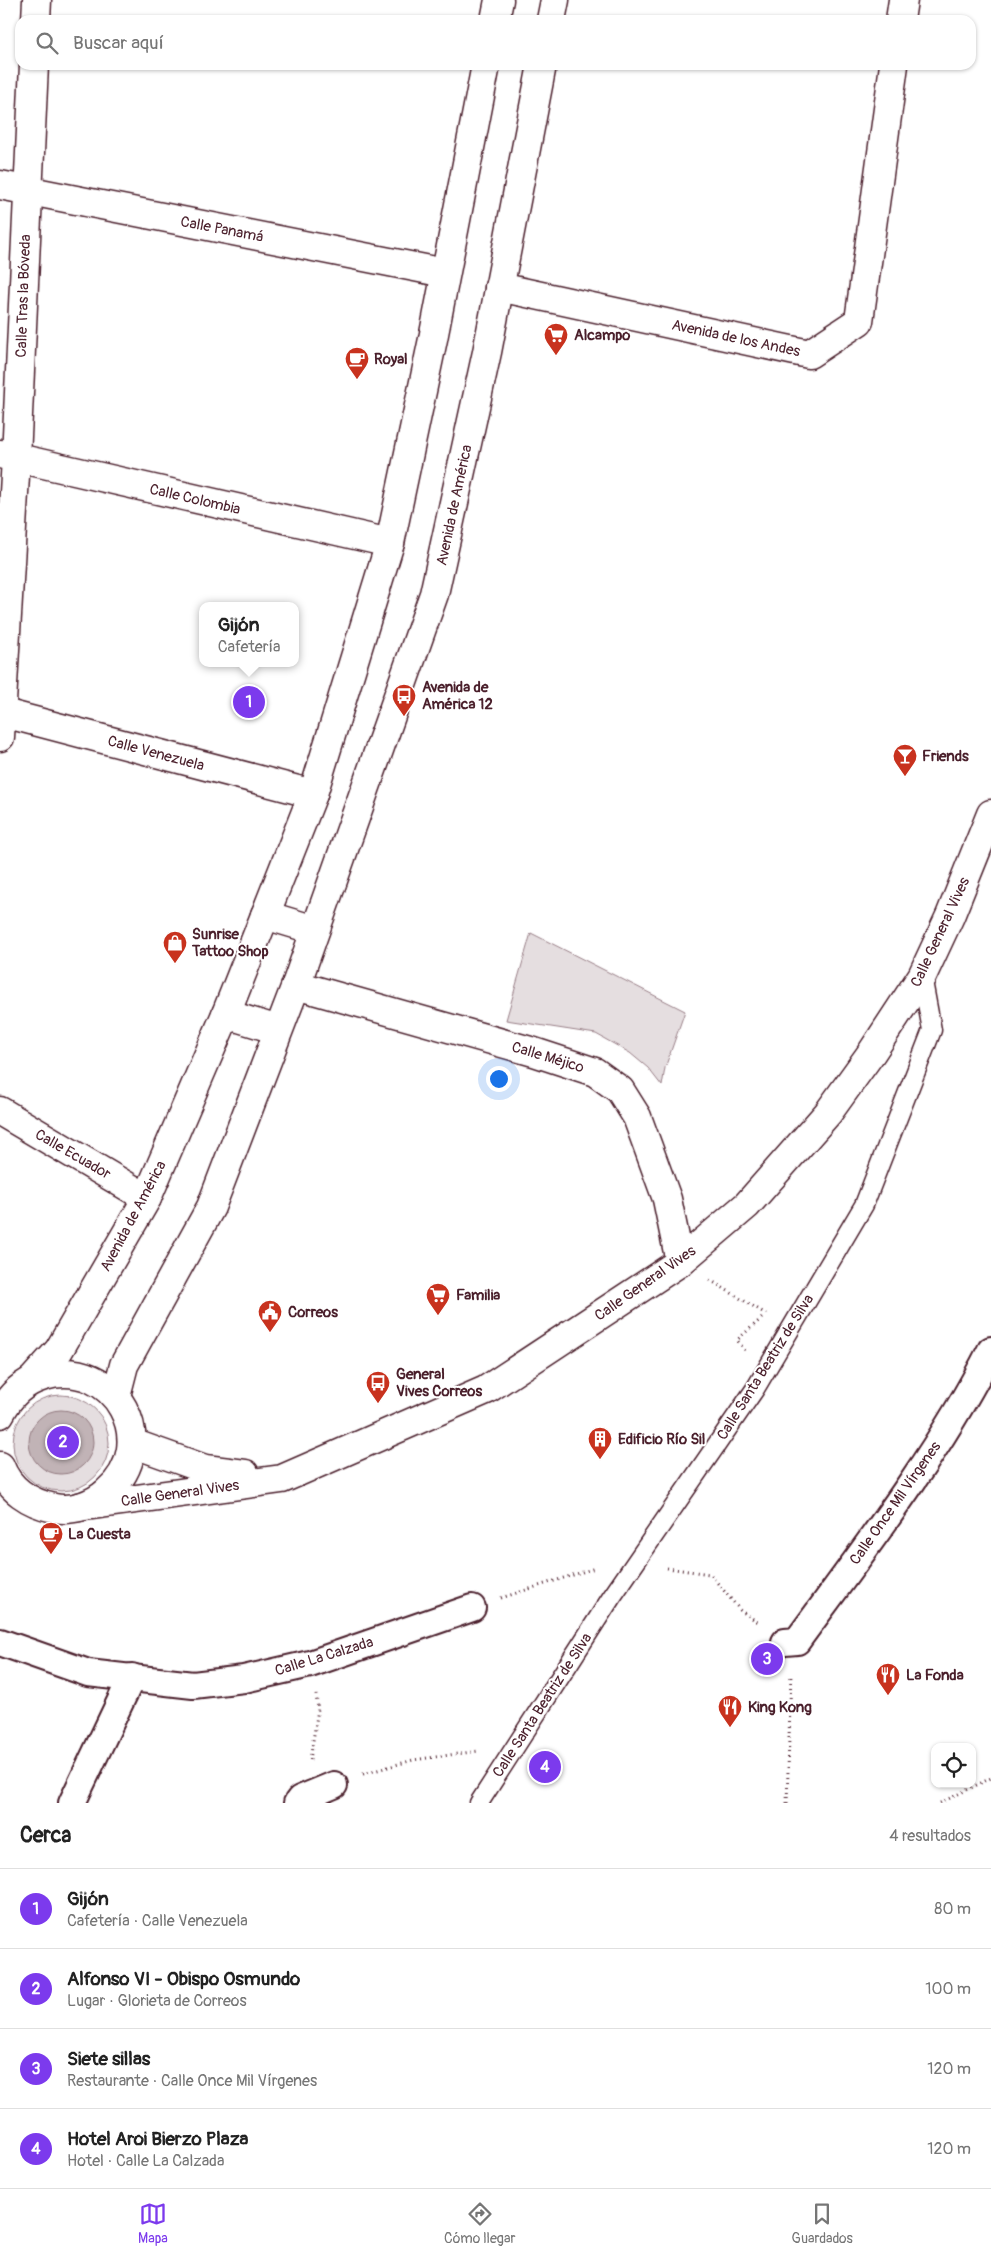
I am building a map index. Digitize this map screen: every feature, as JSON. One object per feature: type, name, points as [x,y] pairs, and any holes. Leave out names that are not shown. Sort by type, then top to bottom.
[{"type":"street","points":[[36,15],[37,0]]},
{"type":"street","points":[[496,15],[498,0]]},
{"type":"street","points":[[552,15],[555,0]]},
{"type":"street","points":[[901,15],[903,0]]},
{"type":"street","name":"Calle Tras la Bóveda","points":[[1,721],[8,456],[34,70]]},
{"type":"street","name":"Avenida de América","points":[[33,1379],[59,1350],[146,1198],[226,1014],[313,794],[390,543],[485,70]]},
{"type":"street","name":"Avenida de América","points":[[116,1396],[124,1365],[211,1207],[296,985],[434,594],[499,287],[541,70]]},
{"type":"street","name":"Avenida de los Andes","points":[[499,287],[808,354],[858,321],[893,70]]},
{"type":"street","name":"Calle Panamá","points":[[0,185],[444,273]]},
{"type":"street","name":"Calle Colombia","points":[[8,456],[390,543]]},
{"type":"street","name":"Calle Venezuela","points":[[1,721],[313,794]]},
{"type":"street","name":"Calle General Vives","points":[[78,1507],[282,1479],[486,1390],[680,1262],[747,1205],[828,1113],[872,1052],[922,976],[950,916],[991,814]]},
{"type":"street","points":[[265,915],[315,930]]},
{"type":"street","name":"Calle Méjico","points":[[296,985],[534,1052],[595,1072],[620,1090],[637,1117],[667,1199],[680,1262]]},
{"type":"street","points":[[226,1014],[278,1030]]},
{"type":"street","name":"Calle Ecuador","points":[[0,1111],[146,1198]]},
{"type":"street","name":"Calle Once Mil Vírgenes","points":[[786,1642],[797,1641],[910,1486],[971,1389],[991,1350]]},
{"type":"street","points":[[0,1414],[14,1393],[33,1379],[60,1372],[83,1375],[103,1384],[116,1396],[129,1419],[132,1443],[124,1472],[114,1486],[102,1497],[78,1507],[59,1509],[37,1504],[0,1503]]},
{"type":"street","name":"Calle General Vives","points":[[132,1443],[205,1469],[282,1479]]},
{"type":"street","points":[[0,1466],[3,1474],[15,1489],[37,1504]]},
{"type":"street","name":"Calle La Calzada","points":[[0,1642],[88,1673],[132,1676],[193,1685],[244,1679],[310,1664],[472,1608]]},
{"type":"street","points":[[72,1803],[132,1676]]},
{"type":"street","points":[[297,1803],[300,1799],[334,1785]]},
{"type":"lane","name":"Calle Santa Beatriz de Silva","points":[[480,1803],[638,1559],[762,1375],[864,1205],[932,1030],[922,976]]},
{"type":"path","points":[[680,1262],[766,1314],[737,1340],[762,1375]]},
{"type":"path","points":[[472,1608],[638,1559],[710,1574],[740,1610],[792,1648],[787,1803]]},
{"type":"path","points":[[310,1664],[318,1709],[308,1775],[334,1785],[368,1772],[413,1760],[482,1751],[510,1754]]},
{"type":"path","points":[[940,1803],[991,1778]]},
{"type":"shaded area","points":[[531,933],[685,1011],[665,1068],[662,1086],[648,1068],[630,1053],[596,1034],[506,1020]]},
{"type":"shaded area","points":[[52,1395],[70,1395],[88,1403],[101,1416],[109,1434],[106,1462],[88,1483],[70,1491],[52,1491],[34,1483],[21,1470],[13,1452],[13,1434],[21,1416],[34,1403]]},
{"type":"shaded area","points":[[61,1410],[73,1413],[84,1419],[90,1430],[93,1442],[90,1454],[84,1465],[73,1471],[61,1474],[49,1471],[38,1465],[32,1454],[29,1442],[32,1430],[38,1419],[49,1413]]},
{"type":"place","name":"Alcampo","points":[[556,356]]},
{"type":"place","name":"Royal","points":[[357,380]]},
{"type":"place","name":"Gijón","points":[[249,702]]},
{"type":"place","name":"Avenida de América 12","points":[[404,717]]},
{"type":"place","name":"Friends","points":[[905,777]]},
{"type":"place","name":"Sunrise Tattoo Shop","points":[[175,964]]},
{"type":"place","name":"Familia","points":[[438,1316]]},
{"type":"place","name":"Correos","points":[[270,1333]]},
{"type":"place","name":"General Vives Correos","points":[[378,1404]]},
{"type":"place","name":"Alfonso VI - Obispo Osmundo","points":[[63,1442]]},
{"type":"place","name":"Edificio Río Sil","points":[[600,1460]]},
{"type":"place","name":"La Cuesta","points":[[51,1555]]},
{"type":"place","name":"Siete sillas","points":[[767,1659]]},
{"type":"place","name":"La Fonda","points":[[888,1696]]},
{"type":"place","name":"King Kong","points":[[730,1728]]},
{"type":"place","name":"Hotel Aroi Bierzo Plaza","points":[[545,1767]]}]
